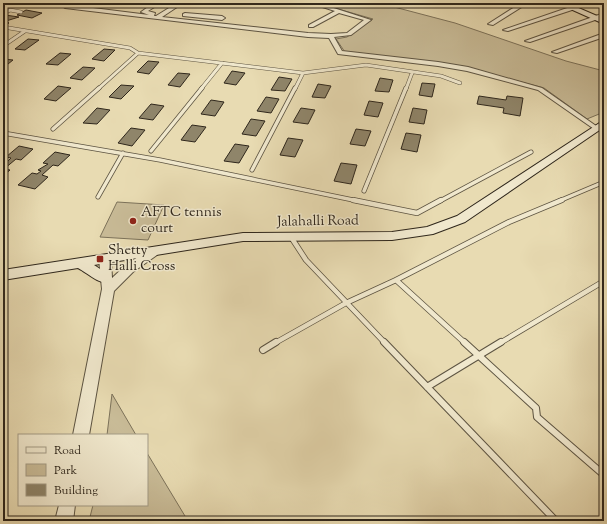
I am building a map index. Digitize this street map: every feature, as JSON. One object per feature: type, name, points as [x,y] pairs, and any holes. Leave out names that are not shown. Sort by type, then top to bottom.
[{"type":"main road","points":[[561,3],[602,18]]},
{"type":"main road","name":"Jalahalli Road","points":[[3,275],[105,258],[243,238],[392,236],[429,231],[461,219],[600,125]]},
{"type":"main road","points":[[80,263],[107,284]]},
{"type":"street","points":[[67,3],[65,6],[308,35],[331,36],[349,34],[368,20],[313,3]]},
{"type":"street","points":[[113,3],[153,6]]},
{"type":"street","points":[[150,17],[153,14],[144,12],[159,3]]},
{"type":"street","points":[[158,18],[180,3]]},
{"type":"street","points":[[491,24],[525,3]]},
{"type":"street","points":[[506,30],[571,6]]},
{"type":"street","points":[[311,26],[340,11]]},
{"type":"street","points":[[164,14],[222,18]]},
{"type":"street","points":[[528,41],[602,18]]},
{"type":"street","points":[[554,52],[604,35]]},
{"type":"street","points":[[331,36],[340,53],[453,66],[540,89],[600,125]]},
{"type":"street","points":[[107,284],[153,252]]},
{"type":"street","points":[[81,434],[107,284],[105,258]]},
{"type":"street","points":[[64,521],[67,506]]},
{"type":"lane","points":[[427,5],[432,3]]},
{"type":"lane","points":[[3,14],[10,10],[21,12]]},
{"type":"lane","points":[[3,27],[130,48],[138,53],[303,73],[366,65],[412,73],[441,76],[460,83]]},
{"type":"lane","points":[[3,46],[25,31]]},
{"type":"lane","points":[[53,130],[138,53]]},
{"type":"lane","points":[[151,151],[222,63]]},
{"type":"lane","points":[[252,170],[303,73]]},
{"type":"lane","points":[[364,191],[412,73]]},
{"type":"lane","points":[[3,133],[123,153],[417,212],[531,152]]},
{"type":"lane","points":[[98,197],[123,153]]},
{"type":"lane","points":[[263,350],[346,302],[396,280],[509,222],[604,182]]},
{"type":"lane","points":[[291,237],[306,260],[556,521]]},
{"type":"lane","points":[[396,280],[536,408],[537,416],[604,475]]},
{"type":"lane","points":[[427,387],[604,281]]},
{"type":"green space","points":[[317,3],[379,3],[455,23],[566,61],[604,71],[604,112],[587,119],[544,88],[468,68],[345,52],[336,39],[347,37],[373,19]]},
{"type":"green space","name":"AFTC tennis court","points":[[117,202],[164,205],[148,240],[100,237]]},
{"type":"green space","points":[[112,394],[135,434],[107,434]]},
{"type":"green space","points":[[148,455],[188,521],[89,521],[93,506],[148,506]]},
{"type":"building","points":[[26,10],[42,13],[32,18],[17,15]]},
{"type":"building","points":[[3,16],[19,17],[6,21],[9,23],[4,26],[3,20],[5,19]]},
{"type":"building","points":[[28,39],[39,40],[25,50],[15,49]]},
{"type":"building","points":[[104,49],[115,50],[104,61],[92,59]]},
{"type":"building","points":[[60,53],[71,54],[58,65],[46,64]]},
{"type":"building","points":[[3,59],[13,60],[3,68]]},
{"type":"building","points":[[148,61],[159,62],[149,74],[137,72]]},
{"type":"building","points":[[83,67],[95,68],[82,80],[70,78]]},
{"type":"building","points":[[232,71],[245,73],[236,85],[224,83]]},
{"type":"building","points":[[178,73],[190,74],[180,87],[168,85]]},
{"type":"building","points":[[279,77],[292,79],[285,91],[271,90]]},
{"type":"building","points":[[380,78],[393,80],[389,92],[375,91]]},
{"type":"building","points":[[422,83],[435,84],[432,97],[419,95]]},
{"type":"building","points":[[318,84],[331,86],[325,98],[312,97]]},
{"type":"building","points":[[121,85],[134,86],[121,99],[109,97]]},
{"type":"building","points":[[58,86],[71,88],[56,101],[44,99]]},
{"type":"building","points":[[479,96],[506,100],[507,96],[523,98],[520,116],[503,113],[504,108],[477,104]]},
{"type":"building","points":[[266,97],[279,99],[271,113],[257,111]]},
{"type":"building","points":[[211,100],[224,102],[215,116],[201,114]]},
{"type":"building","points":[[369,101],[383,103],[378,117],[364,115]]},
{"type":"building","points":[[151,104],[164,106],[153,120],[139,118]]},
{"type":"building","points":[[97,108],[110,110],[97,124],[83,123]]},
{"type":"building","points":[[301,108],[315,110],[308,124],[293,122]]},
{"type":"building","points":[[413,108],[427,110],[424,124],[409,122]]},
{"type":"building","points":[[251,119],[265,121],[256,136],[242,134]]},
{"type":"building","points":[[192,125],[206,127],[195,142],[181,140]]},
{"type":"building","points":[[131,128],[145,130],[132,146],[118,143]]},
{"type":"building","points":[[356,129],[371,131],[365,146],[350,144]]},
{"type":"building","points":[[406,133],[421,135],[417,152],[401,149]]},
{"type":"building","points":[[288,138],[303,140],[295,157],[280,155]]},
{"type":"building","points":[[235,144],[249,146],[239,163],[224,161]]},
{"type":"building","points":[[19,146],[33,149],[21,160],[16,159],[4,169],[10,170],[3,176],[3,162],[7,162],[11,158],[6,157]]},
{"type":"building","points":[[55,152],[70,155],[58,166],[53,165],[42,175],[48,177],[35,189],[18,185],[32,173],[37,174],[41,171],[38,170],[48,164],[43,163]]},
{"type":"building","points":[[341,163],[357,165],[351,184],[334,181]]},
{"type":"place","name":"AFTC tennis court","points":[[133,221]]},
{"type":"place","name":"Shetty Halli Cross","points":[[100,259]]}]
